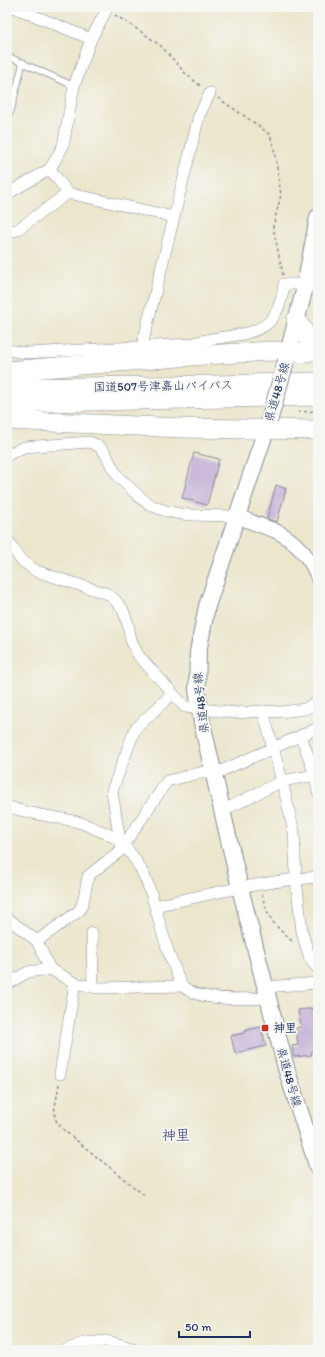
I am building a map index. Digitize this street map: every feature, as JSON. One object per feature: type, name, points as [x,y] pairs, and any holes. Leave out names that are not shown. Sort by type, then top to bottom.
[{"type":"highway","points":[[296,320],[309,340],[318,346]]},
{"type":"highway","points":[[7,371],[272,351],[287,356],[318,350]]},
{"type":"highway","name":"国道507号津嘉山バイパス","points":[[7,388],[318,382]]},
{"type":"highway","name":"国道507号津嘉山バイパス","points":[[7,403],[318,396]]},
{"type":"highway","points":[[7,420],[180,428],[268,425],[318,430]]},
{"type":"main road","name":"県道48号線","points":[[318,217],[305,287],[268,425],[207,606],[200,636],[197,668],[199,709],[221,810],[286,1068],[318,1168]]},
{"type":"street","points":[[13,7],[91,39]]},
{"type":"street","points":[[7,194],[50,169],[63,146],[74,86],[91,39],[111,11]]},
{"type":"street","points":[[142,346],[199,116],[210,93]]},
{"type":"street","points":[[50,169],[68,193],[174,217]]},
{"type":"street","points":[[7,232],[17,230],[68,193]]},
{"type":"street","points":[[7,350],[26,353],[191,344],[240,335],[259,330],[272,319],[279,306],[284,284],[294,284],[305,287]]},
{"type":"street","points":[[7,456],[24,447],[90,442],[99,445],[105,452],[110,465],[118,477],[140,498],[155,507],[170,512],[238,516],[278,533],[302,551],[310,562],[318,578]]},
{"type":"street","points":[[7,538],[20,559],[36,571],[108,594],[116,600],[123,610],[128,624],[131,640],[138,655],[185,707],[237,713],[263,711],[281,712],[305,709],[318,701]]},
{"type":"street","points":[[123,845],[112,791],[135,729],[172,694]]},
{"type":"street","points":[[263,711],[294,832],[296,879],[302,932],[310,959],[318,969]]},
{"type":"street","points":[[37,941],[79,911],[83,903],[88,876],[123,845],[167,781],[220,772],[318,728]]},
{"type":"street","points":[[301,736],[316,775],[318,792]]},
{"type":"street","points":[[221,810],[282,781],[316,775]]},
{"type":"street","points":[[7,806],[17,810],[79,822],[113,836],[123,845],[135,858],[146,877],[167,950],[182,986]]},
{"type":"street","points":[[155,906],[260,884],[318,877]]},
{"type":"street","points":[[7,918],[37,941],[50,969],[75,983],[94,987],[182,986],[190,991],[210,997],[229,999],[318,983]]},
{"type":"street","points":[[92,933],[94,987]]},
{"type":"street","points":[[7,984],[28,972],[50,969]]},
{"type":"street","points":[[60,1074],[75,983]]},
{"type":"street","points":[[66,1350],[84,1343],[107,1341],[139,1350]]},
{"type":"lane","points":[[7,56],[74,86]]},
{"type":"lane","points":[[7,119],[11,111],[23,62]]},
{"type":"path","points":[[111,11],[161,46],[186,74],[210,93],[259,126],[270,136],[274,148],[281,196],[274,227],[284,284]]},
{"type":"path","points":[[298,412],[318,411]]},
{"type":"path","points":[[260,884],[264,905],[269,917],[294,943]]},
{"type":"path","points":[[60,1074],[54,1113],[57,1123],[145,1196]]},
{"type":"building","points":[[194,453],[219,459],[207,505],[182,498]]},
{"type":"building","points":[[276,485],[286,489],[277,522],[267,519]]},
{"type":"building","points":[[318,1008],[318,1051],[311,1052],[312,1055],[294,1057],[292,1046],[298,1045],[296,1028],[301,1027],[298,1010]]},
{"type":"building","points":[[261,1027],[266,1046],[235,1053],[231,1036]]},
{"type":"place","name":"神里","points":[[265,1028]]},
{"type":"district","name":"神里","points":[[176,1135]]}]
